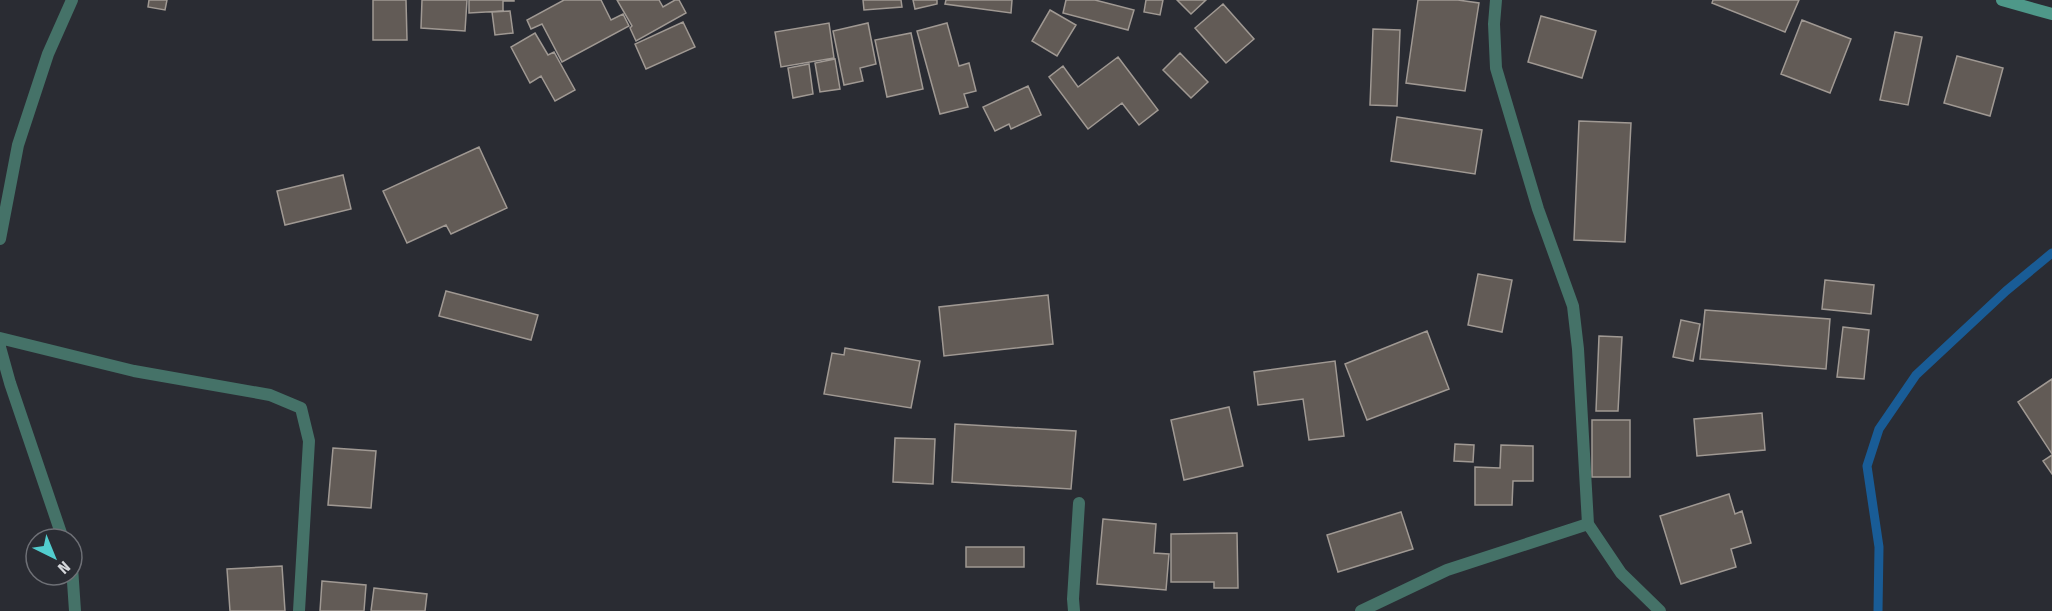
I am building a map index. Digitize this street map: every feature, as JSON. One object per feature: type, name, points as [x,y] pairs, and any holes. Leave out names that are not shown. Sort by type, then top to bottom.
[{"type":"street","points":[[0,239],[18,145],[48,54],[72,0]]},
{"type":"street","points":[[1496,0],[1494,24],[1496,68],[1538,209],[1573,306],[1578,349],[1588,524],[1621,573],[1660,611]]},
{"type":"street","points":[[2002,0],[2052,14]]},
{"type":"street","points":[[0,338],[134,371],[270,395],[301,408],[309,441],[299,611]]},
{"type":"street","points":[[0,347],[59,527]]},
{"type":"street","points":[[1074,611],[1079,503]]},
{"type":"street","points":[[1361,611],[1447,570],[1588,524]]},
{"type":"street","points":[[73,587],[75,611]]},
{"type":"building","points":[[149,0],[167,0],[165,10],[148,7]]},
{"type":"building","points":[[373,0],[406,0],[407,40],[373,40]]},
{"type":"building","points":[[422,0],[467,0],[465,31],[421,28]]},
{"type":"building","points":[[469,0],[514,1],[503,1],[503,11],[469,13]]},
{"type":"building","points":[[564,0],[601,0],[611,20],[623,14],[629,26],[562,62],[542,24],[531,29],[527,20]]},
{"type":"building","points":[[617,0],[659,0],[663,7],[679,0],[686,13],[636,41],[630,28],[632,26]]},
{"type":"building","points":[[863,0],[901,0],[902,7],[864,10]]},
{"type":"building","points":[[913,0],[937,0],[937,4],[915,9]]},
{"type":"building","points":[[946,0],[1012,0],[1011,13],[945,4]]},
{"type":"building","points":[[1066,0],[1095,0],[1134,10],[1128,30],[1063,13]]},
{"type":"building","points":[[1146,0],[1163,0],[1160,15],[1144,12]]},
{"type":"building","points":[[1177,0],[1206,0],[1191,14]]},
{"type":"building","points":[[1418,0],[1458,0],[1479,3],[1465,91],[1406,83]]},
{"type":"building","points":[[1713,0],[1799,0],[1785,32],[1712,3]]},
{"type":"building","points":[[1223,4],[1254,39],[1226,63],[1195,28]]},
{"type":"building","points":[[1050,10],[1076,25],[1057,56],[1032,41]]},
{"type":"building","points":[[510,11],[513,33],[495,35],[492,12]]},
{"type":"building","points":[[1541,16],[1596,31],[1582,78],[1528,62]]},
{"type":"building","points":[[1802,20],[1851,39],[1830,93],[1781,74]]},
{"type":"building","points":[[683,22],[695,47],[646,69],[635,44]]},
{"type":"building","points":[[829,23],[834,58],[781,67],[775,32]]},
{"type":"building","points":[[868,23],[876,64],[860,68],[863,81],[844,85],[833,31]]},
{"type":"building","points":[[947,23],[959,66],[969,63],[976,91],[964,94],[968,107],[940,114],[917,31]]},
{"type":"building","points":[[1373,29],[1400,30],[1397,106],[1370,105]]},
{"type":"building","points":[[1895,32],[1922,37],[1908,105],[1880,100]]},
{"type":"building","points":[[535,33],[548,55],[554,52],[575,90],[555,101],[541,76],[530,83],[511,47]]},
{"type":"building","points":[[911,33],[923,89],[887,97],[875,40]]},
{"type":"building","points":[[1180,53],[1208,82],[1191,98],[1163,70]]},
{"type":"building","points":[[1957,56],[2003,68],[1990,116],[1944,103]]},
{"type":"building","points":[[1118,57],[1158,110],[1139,125],[1122,103],[1088,129],[1049,77],[1063,66],[1078,87]]},
{"type":"building","points":[[835,59],[840,89],[820,92],[815,63]]},
{"type":"building","points":[[809,64],[813,94],[793,98],[788,68]]},
{"type":"building","points":[[1028,86],[1041,115],[1011,129],[1009,124],[995,131],[983,107]]},
{"type":"building","points":[[1397,117],[1482,130],[1475,174],[1391,161]]},
{"type":"building","points":[[1579,121],[1631,123],[1625,242],[1574,240]]},
{"type":"building","points":[[479,147],[507,208],[451,234],[446,225],[407,243],[383,191]]},
{"type":"building","points":[[343,175],[351,209],[285,225],[277,191]]},
{"type":"building","points":[[1478,274],[1512,280],[1502,332],[1468,325]]},
{"type":"building","points":[[1825,280],[1874,285],[1871,314],[1822,309]]},
{"type":"building","points":[[446,291],[538,315],[531,340],[439,316]]},
{"type":"building","points":[[1048,295],[1053,344],[944,356],[939,307]]},
{"type":"building","points":[[1705,310],[1830,319],[1826,369],[1700,359]]},
{"type":"building","points":[[1681,320],[1700,324],[1693,361],[1673,357]]},
{"type":"building","points":[[1843,327],[1869,330],[1864,379],[1837,377]]},
{"type":"building","points":[[1427,331],[1449,389],[1367,420],[1345,364]]},
{"type":"building","points":[[1599,336],[1622,337],[1618,411],[1596,411]]},
{"type":"building","points":[[845,348],[920,361],[911,408],[824,394],[832,353],[844,355]]},
{"type":"building","points":[[1335,361],[1344,436],[1309,440],[1303,399],[1258,405],[1254,372]]},
{"type":"building","points":[[2052,379],[2052,454],[2018,402]]},
{"type":"building","points":[[1229,407],[1243,466],[1184,480],[1171,420]]},
{"type":"building","points":[[1762,413],[1765,450],[1697,456],[1694,419]]},
{"type":"building","points":[[1592,420],[1630,420],[1630,477],[1592,477]]},
{"type":"building","points":[[955,424],[1076,431],[1071,489],[952,482]]},
{"type":"building","points":[[895,438],[935,439],[933,484],[893,482]]},
{"type":"building","points":[[1455,444],[1474,445],[1473,462],[1454,461]]},
{"type":"building","points":[[1501,445],[1533,446],[1533,481],[1513,481],[1512,505],[1475,505],[1475,467],[1500,468]]},
{"type":"building","points":[[333,448],[376,451],[371,508],[328,505]]},
{"type":"building","points":[[2052,455],[2052,474],[2043,461]]},
{"type":"building","points":[[1729,494],[1735,514],[1742,511],[1751,543],[1731,549],[1736,567],[1681,584],[1660,516]]},
{"type":"building","points":[[1401,512],[1413,549],[1338,572],[1327,535]]},
{"type":"building","points":[[1103,519],[1156,524],[1154,553],[1169,554],[1166,590],[1097,584]]},
{"type":"building","points":[[1237,533],[1238,588],[1214,588],[1214,582],[1171,582],[1171,534]]},
{"type":"building","points":[[966,547],[1024,547],[1024,567],[966,567]]},
{"type":"building","points":[[282,566],[285,611],[230,611],[227,569]]},
{"type":"building","points":[[322,581],[366,585],[364,611],[320,611]]},
{"type":"building","points":[[374,588],[427,594],[425,611],[371,611]]},
{"type":"waterway","points":[[1878,611],[1879,547],[1867,466],[1879,429],[1916,375],[2006,291],[2052,253]]}]
